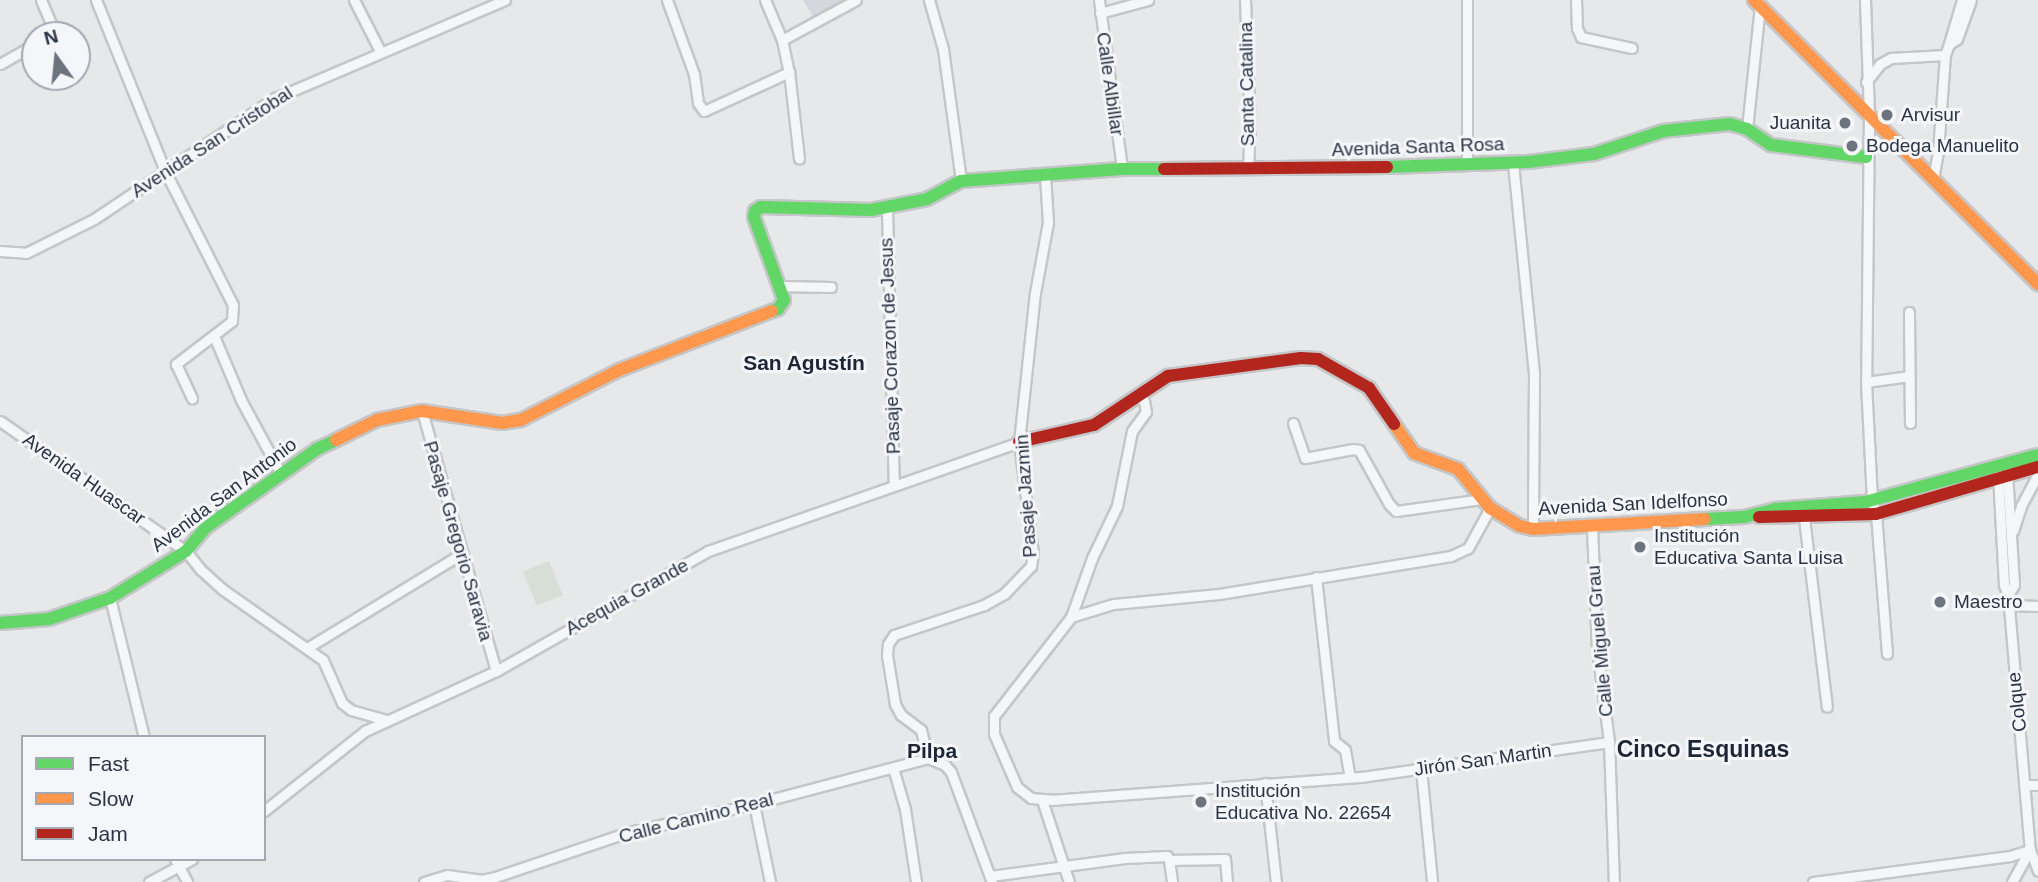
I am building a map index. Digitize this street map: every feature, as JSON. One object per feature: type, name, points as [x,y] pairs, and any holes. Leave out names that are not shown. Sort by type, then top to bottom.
[{"type":"main road","points":[[1757,3],[1869,112],[1929,178],[2038,284]]},
{"type":"main road","name":"Avenida Santa Rosa","points":[[961,181],[1122,169],[1514,163],[1594,154],[1663,131],[1730,124],[1746,128],[1770,145],[1866,158]]},
{"type":"main road","points":[[780,286],[754,217],[755,211],[761,207],[887,208],[927,199],[961,181]]},
{"type":"main road","name":"Avenida San Antonio","points":[[0,623],[49,619],[110,598],[186,551],[205,528],[317,449],[366,425],[398,413],[422,411],[502,423],[521,419],[617,371],[749,323],[783,304],[780,286]]},
{"type":"main road","name":"Avenida San Idelfonso","points":[[1019,442],[1094,425],[1161,380],[1176,375],[1301,358],[1318,359],[1369,388],[1414,453],[1458,470],[1487,504],[1520,526],[1533,529],[1748,516],[1804,518],[1876,514],[2038,467]]},
{"type":"main road","name":"Avenida San Idelfonso","points":[[1748,516],[1774,509],[1872,500],[2038,455]]},
{"type":"street","points":[[41,0],[50,21]]},
{"type":"street","points":[[96,0],[165,171],[233,305],[232,321],[176,365],[192,398]]},
{"type":"street","points":[[354,0],[380,51]]},
{"type":"street","name":"Avenida San Cristobal","points":[[0,251],[26,253],[94,219],[275,98],[505,0]]},
{"type":"street","points":[[667,0],[694,74],[701,108],[710,111],[789,72]]},
{"type":"street","points":[[765,0],[782,40],[789,72],[799,158]]},
{"type":"street","points":[[782,40],[856,0]]},
{"type":"street","points":[[929,0],[943,49],[961,181]]},
{"type":"street","name":"Calle Albillar","points":[[1099,0],[1122,169]]},
{"type":"street","points":[[1100,13],[1148,0]]},
{"type":"street","name":"Santa Catalina","points":[[1245,0],[1250,124],[1248,168]]},
{"type":"street","points":[[1467,0],[1467,164]]},
{"type":"street","points":[[1576,0],[1581,37],[1632,48]]},
{"type":"street","points":[[1865,0],[1869,112],[1866,158],[1866,382],[1872,500],[1876,514],[1887,654]]},
{"type":"street","points":[[1929,178],[1934,174],[1938,152],[1945,55],[1962,0]]},
{"type":"street","points":[[1949,44],[1957,39],[1971,0]]},
{"type":"street","points":[[1746,128],[1757,3]]},
{"type":"street","points":[[0,64],[21,52]]},
{"type":"street","points":[[1866,83],[1880,64],[1891,58],[1945,55]]},
{"type":"street","points":[[1514,163],[1534,374],[1533,529]]},
{"type":"street","name":"Pasaje Jazmin","points":[[928,758],[921,730],[901,715],[895,704],[888,643],[894,635],[1004,594],[1031,566],[1033,553],[1019,442],[1035,293],[1048,222],[1045,175]]},
{"type":"street","name":"Pasaje Corazon de Jesus","points":[[887,208],[894,485]]},
{"type":"street","points":[[780,286],[831,287]]},
{"type":"street","points":[[1909,312],[1910,423]]},
{"type":"street","points":[[214,335],[241,400],[281,474]]},
{"type":"street","points":[[1866,382],[1910,376]]},
{"type":"street","points":[[1069,882],[1042,800],[1021,793],[1017,787],[994,734],[994,716],[1071,617],[1092,558],[1117,506],[1132,431],[1146,412],[1144,401],[1138,396]]},
{"type":"street","name":"Pasaje Gregorio Saravia","points":[[422,411],[496,671]]},
{"type":"street","name":"Avenida Huascar","points":[[0,421],[186,551],[200,569],[222,589],[323,660],[342,703],[351,710],[386,720]]},
{"type":"street","points":[[1071,617],[1113,604],[1219,594],[1461,552],[1473,541],[1487,504],[1396,511],[1389,504],[1359,450],[1305,458],[1293,423]]},
{"type":"street","name":"Acequia Grande","points":[[266,809],[365,731],[496,671],[708,551],[1019,442]]},
{"type":"street","name":"Colque","points":[[2002,463],[2004,585],[2009,600],[2030,850],[2038,871]]},
{"type":"street","name":"Colque","points":[[2011,536],[2021,506],[2038,474]]},
{"type":"street","name":"Colque","points":[[2003,478],[2014,585],[2009,600]]},
{"type":"street","points":[[1804,518],[1827,707]]},
{"type":"street","name":"Calle Miguel Grau","points":[[1592,527],[1597,649],[1609,742],[1614,882]]},
{"type":"street","points":[[307,648],[461,554]]},
{"type":"street","points":[[1316,577],[1334,741],[1344,749],[1350,777]]},
{"type":"street","points":[[110,598],[144,735]]},
{"type":"street","points":[[2009,600],[2038,606]]},
{"type":"street","name":"Jirón San Martin","points":[[1042,800],[1350,777],[1609,742]]},
{"type":"street","points":[[928,758],[945,765],[951,772],[991,879],[1125,858],[1167,856],[1172,882]]},
{"type":"street","name":"Calle Camino Real","points":[[424,882],[447,875],[481,880],[495,877],[581,851],[629,832],[754,804],[928,758]]},
{"type":"street","points":[[893,768],[905,809],[916,882]]},
{"type":"street","points":[[1421,769],[1432,882]]},
{"type":"street","points":[[1265,783],[1276,882]]},
{"type":"street","points":[[2026,785],[2038,785]]},
{"type":"street","points":[[754,804],[769,882]]},
{"type":"street","points":[[1813,882],[1852,879],[2010,856],[2030,850]]},
{"type":"street","points":[[2012,882],[2030,850]]},
{"type":"street","points":[[1169,860],[1225,859],[1227,882]]},
{"type":"street","points":[[149,882],[176,864],[187,882]]},
{"type":"shaded area","points":[[803,0],[850,0],[815,20]]},
{"type":"shaded area","points":[[549,561],[563,595],[537,606],[523,571]]},
{"type":"traffic: fast","points":[[1387,167],[1528,162],[1594,154],[1663,131],[1730,124],[1747,129],[1771,145],[1866,157]]},
{"type":"traffic: fast","points":[[772,311],[778,309],[784,300],[754,217],[755,211],[761,207],[871,210],[927,199],[961,181],[1122,169],[1164,169]]},
{"type":"traffic: fast","points":[[0,623],[49,619],[110,598],[186,551],[205,528],[317,449],[336,440]]},
{"type":"traffic: fast","points":[[1705,519],[1744,517],[1775,509],[1865,502],[2038,455]]},
{"type":"traffic: slow","points":[[1754,0],[2038,284]]},
{"type":"traffic: slow","points":[[336,440],[377,420],[422,411],[502,423],[521,420],[617,371],[772,311]]},
{"type":"traffic: slow","points":[[1394,424],[1414,453],[1458,469],[1490,508],[1520,526],[1533,529],[1705,519]]},
{"type":"traffic: jam","points":[[1164,169],[1387,167]]},
{"type":"traffic: jam","points":[[1019,442],[1094,425],[1168,376],[1301,358],[1318,359],[1369,388],[1394,424]]},
{"type":"traffic: jam","points":[[1759,517],[1876,514],[2038,467]]},
{"type":"place","name":"Arvisur","points":[[1887,115]]},
{"type":"place","name":"Juanita","points":[[1845,123]]},
{"type":"place","name":"Bodega Manuelito","points":[[1852,146]]},
{"type":"place","name":"Institución Educativa Santa Luisa","points":[[1640,547]]},
{"type":"place","name":"Maestro","points":[[1940,602]]},
{"type":"place","name":"Institución Educativa No. 22654","points":[[1201,802]]},
{"type":"district","name":"San Agustín","points":[[804,363]]},
{"type":"district","name":"Cinco Esquinas","points":[[1703,749]]},
{"type":"district","name":"Pilpa","points":[[932,751]]}]
